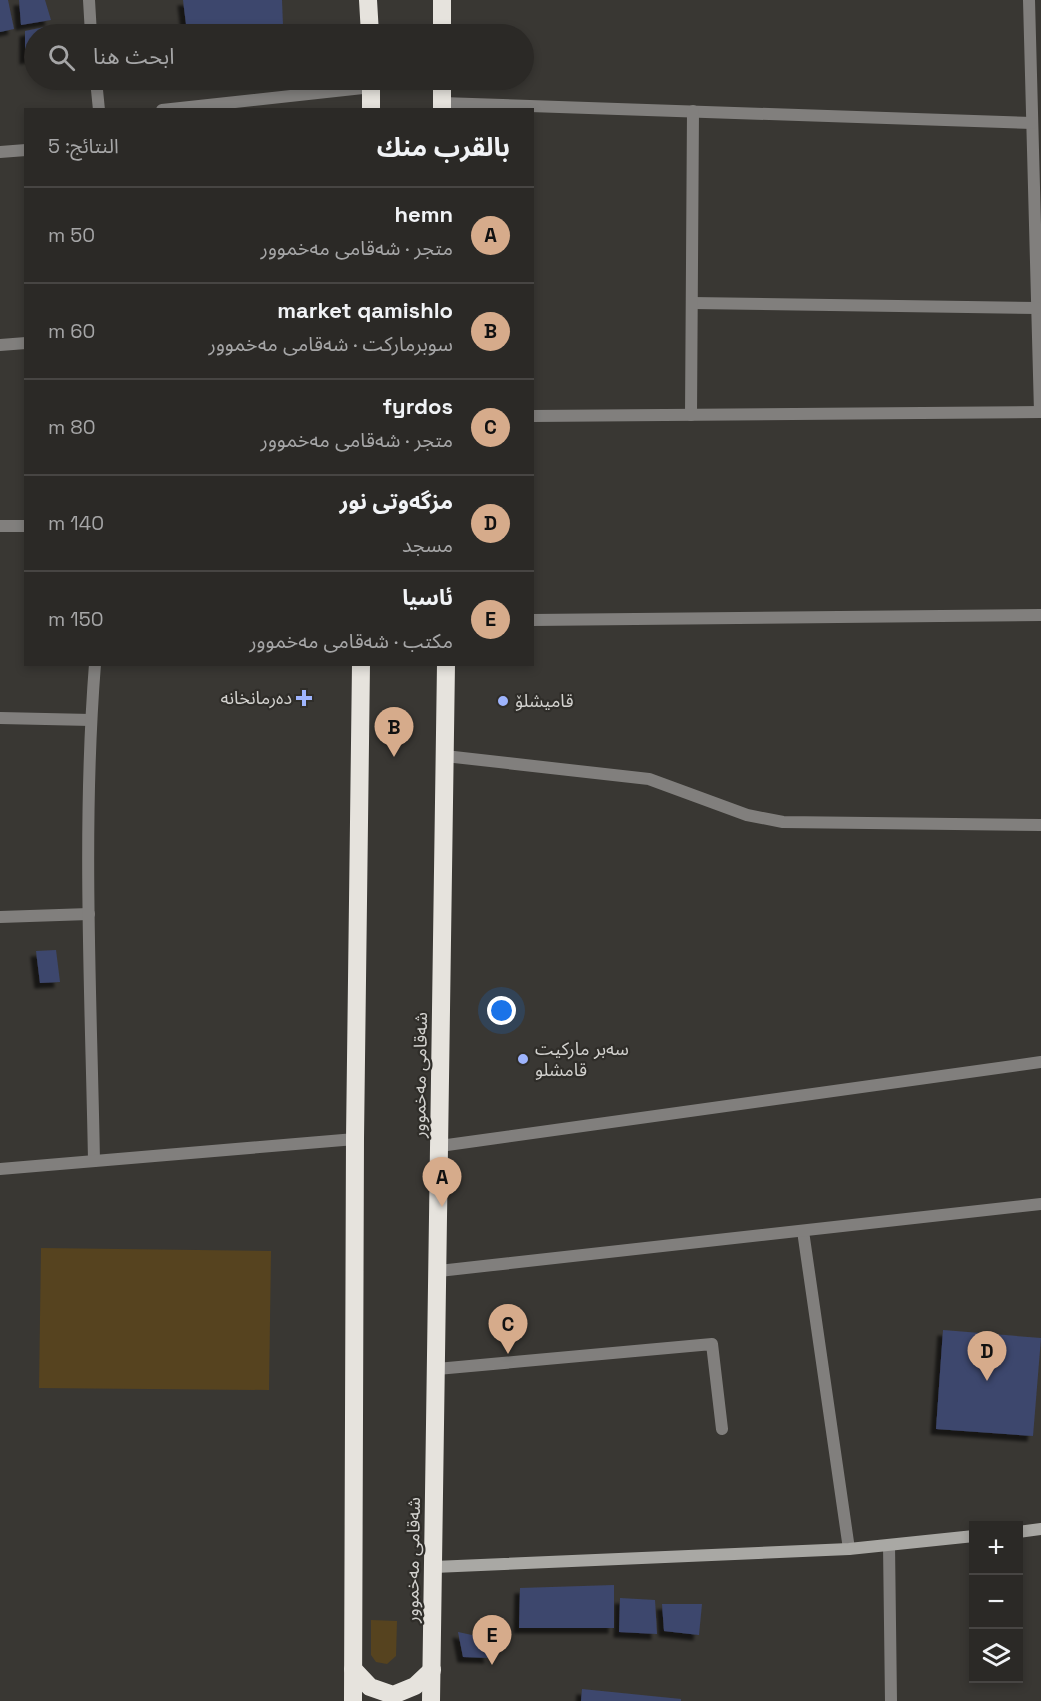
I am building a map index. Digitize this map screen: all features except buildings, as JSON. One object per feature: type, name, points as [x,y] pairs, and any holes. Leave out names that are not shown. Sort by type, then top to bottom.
[{"type":"highway","points":[[368,0],[369,24]]},
{"type":"highway","points":[[442,0],[442,24]]},
{"type":"highway","points":[[371,90],[371,108]]},
{"type":"highway","points":[[442,90],[442,106]]},
{"type":"highway","points":[[353,1701],[355,1139],[362,666]]},
{"type":"highway","name":"شەقامی مەخموور","points":[[431,1701],[446,666]]},
{"type":"highway","points":[[354,1669],[370,1687],[393,1695],[416,1686],[432,1671]]},
{"type":"street","points":[[89,0],[90,24]]},
{"type":"street","points":[[534,416],[1040,412],[1037,308],[1038,221],[1032,123],[1029,0]]},
{"type":"street","points":[[97,90],[99,108]]},
{"type":"street","points":[[177,108],[317,90]]},
{"type":"street","points":[[442,106],[693,111],[1032,123]]},
{"type":"street","points":[[691,415],[693,111]]},
{"type":"street","points":[[0,152],[24,150]]},
{"type":"street","points":[[692,303],[1037,308]]},
{"type":"street","points":[[0,345],[24,344]]},
{"type":"street","points":[[0,526],[24,526]]},
{"type":"street","points":[[534,620],[1041,615]]},
{"type":"street","points":[[94,1161],[89,914],[91,720],[95,666]]},
{"type":"street","points":[[0,718],[91,720]]},
{"type":"street","points":[[445,756],[648,779],[747,815],[783,822],[1041,825]]},
{"type":"street","points":[[0,917],[89,914]]},
{"type":"street","points":[[440,1146],[1041,1062]]},
{"type":"street","points":[[0,1169],[355,1139]]},
{"type":"street","points":[[439,1271],[1041,1204]]},
{"type":"street","points":[[802,1231],[849,1549]]},
{"type":"street","points":[[437,1368],[712,1344],[722,1429]]},
{"type":"street","points":[[1023,1531],[1041,1529]]},
{"type":"street","points":[[434,1567],[849,1549],[969,1537]]},
{"type":"street","points":[[890,1545],[891,1701]]},
{"type":"shaded area","points":[[41,1248],[271,1251],[269,1390],[39,1388]]},
{"type":"shaded area","points":[[371,1620],[397,1621],[396,1656],[387,1664],[376,1662],[371,1655]]},
{"type":"place","name":"ده‌رمانخانه","points":[[304,698]]},
{"type":"place","name":"قاميشلۆ","points":[[503,701]]},
{"type":"place","name":"market qamishlo","points":[[394,757]]},
{"type":"place","name":"سەبر مارکیت قامشلو","points":[[523,1059]]},
{"type":"place","name":"hemn","points":[[442,1207]]},
{"type":"place","name":"fyrdos","points":[[508,1354]]},
{"type":"place","name":"مزگەوتی نور","points":[[987,1381]]},
{"type":"place","name":"ئاسیا","points":[[492,1665]]}]
